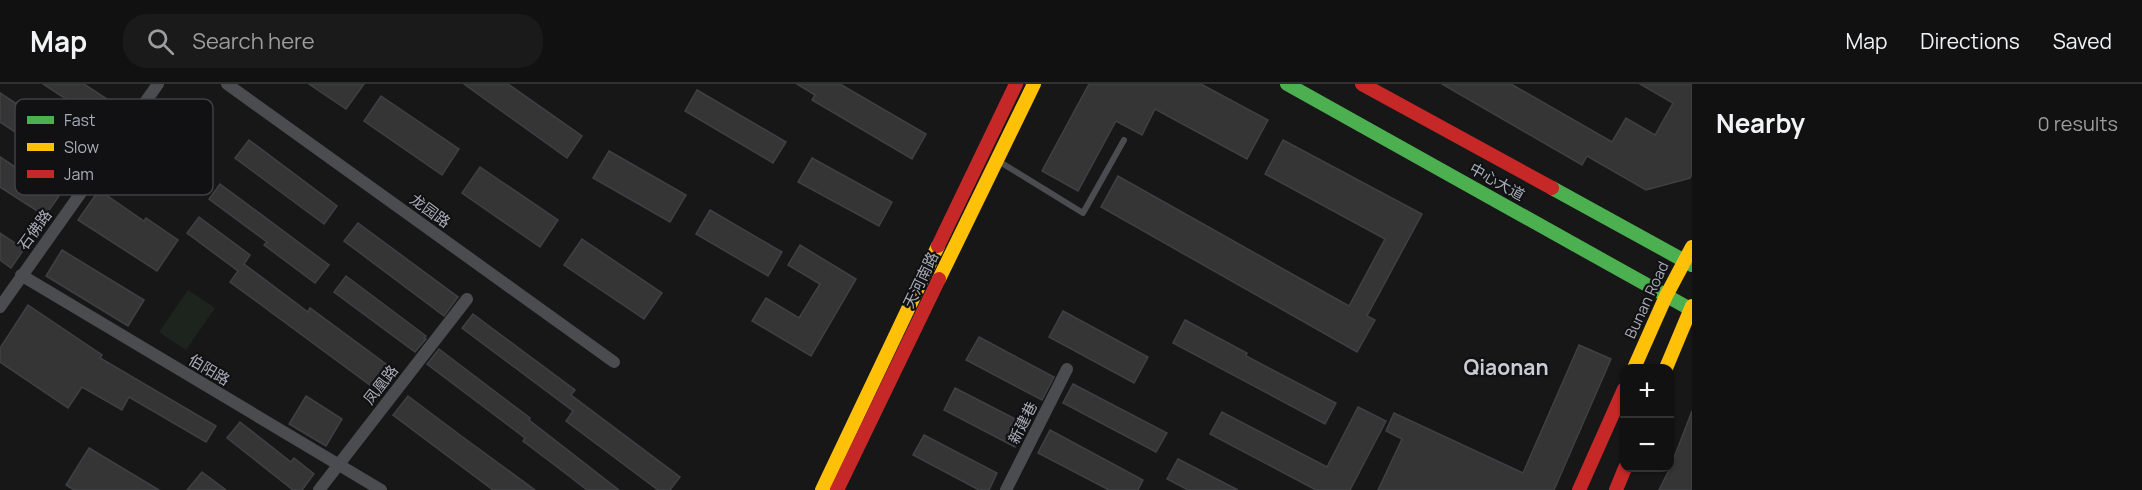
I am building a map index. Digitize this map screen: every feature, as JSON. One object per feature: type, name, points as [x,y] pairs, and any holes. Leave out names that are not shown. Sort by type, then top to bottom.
[{"type":"main road","name":"天河南路","points":[[822,490],[1016,84]]},
{"type":"main road","name":"天河南路","points":[[837,490],[1034,84]]},
{"type":"main road","name":"中心大道","points":[[1287,84],[1691,308]]},
{"type":"main road","name":"中心大道","points":[[1362,84],[1688,262]]},
{"type":"main road","name":"Bunan Road","points":[[1636,364],[1666,296],[1688,262],[1692,247]]},
{"type":"main road","points":[[1668,364],[1691,308]]},
{"type":"main road","points":[[1579,490],[1620,398]]},
{"type":"main road","points":[[1616,490],[1623,472]]},
{"type":"street","name":"石佛路","points":[[147,99],[158,84]]},
{"type":"street","name":"龙园路","points":[[227,84],[614,362]]},
{"type":"street","name":"石佛路","points":[[0,307],[78,195]]},
{"type":"street","name":"伯阳路","points":[[21,275],[381,490]]},
{"type":"street","name":"凤凰路","points":[[320,490],[467,299]]},
{"type":"street","name":"新建巷","points":[[1006,490],[1067,369]]},
{"type":"lane","points":[[997,161],[1083,213],[1124,140]]},
{"type":"shaded area","points":[[188,290],[215,308],[186,350],[159,332]]},
{"type":"building","points":[[43,84],[84,84],[107,99],[66,99]]},
{"type":"building","points":[[309,84],[364,84],[346,109]]},
{"type":"building","points":[[464,84],[508,84],[582,136],[567,158]]},
{"type":"building","points":[[797,84],[840,84],[926,134],[912,159],[812,100],[815,95]]},
{"type":"building","points":[[1089,84],[1201,84],[1268,120],[1247,159],[1155,109],[1142,135],[1116,121],[1078,191],[1042,171]]},
{"type":"building","points":[[1442,84],[1511,84],[1612,142],[1626,118],[1655,135],[1673,103],[1640,84],[1692,84],[1692,174],[1690,178],[1646,190],[1587,156],[1582,165]]},
{"type":"building","points":[[697,90],[786,142],[773,163],[685,111]]},
{"type":"building","points":[[0,93],[15,103],[15,132],[0,122]]},
{"type":"building","points":[[381,96],[459,149],[442,175],[364,121]]},
{"type":"building","points":[[249,140],[337,206],[324,224],[235,158]]},
{"type":"building","points":[[1283,140],[1422,214],[1367,316],[1375,320],[1357,352],[1101,207],[1118,176],[1349,306],[1385,239],[1265,174]]},
{"type":"building","points":[[609,151],[686,195],[670,222],[593,178]]},
{"type":"building","points":[[0,157],[15,167],[15,195],[59,196],[45,216],[0,187]]},
{"type":"building","points":[[812,158],[892,202],[879,226],[798,182]]},
{"type":"building","points":[[480,167],[558,220],[540,247],[462,193]]},
{"type":"building","points":[[220,184],[329,265],[315,283],[264,245],[267,242],[209,199]]},
{"type":"building","points":[[96,195],[106,195],[144,221],[146,218],[178,240],[157,271],[78,220]]},
{"type":"building","points":[[710,210],[782,252],[768,276],[696,234]]},
{"type":"building","points":[[199,217],[250,255],[244,264],[308,312],[310,308],[398,373],[382,394],[230,282],[238,271],[187,233]]},
{"type":"building","points":[[358,223],[458,297],[444,316],[344,241]]},
{"type":"building","points":[[0,233],[24,249],[11,268],[0,260]]},
{"type":"building","points":[[582,239],[662,293],[644,319],[564,265]]},
{"type":"building","points":[[800,245],[856,279],[811,356],[752,321],[766,298],[799,318],[820,284],[788,265]]},
{"type":"building","points":[[62,250],[144,300],[128,326],[46,276]]},
{"type":"building","points":[[346,276],[426,336],[415,352],[334,292]]},
{"type":"building","points":[[28,305],[102,355],[100,358],[216,426],[206,442],[129,397],[122,410],[82,387],[68,408],[0,362],[0,348]]},
{"type":"building","points":[[1063,311],[1148,357],[1134,383],[1049,337]]},
{"type":"building","points":[[473,314],[575,390],[571,395],[680,477],[670,490],[658,490],[566,421],[573,411],[462,328]]},
{"type":"building","points":[[1185,320],[1247,353],[1246,356],[1336,403],[1325,424],[1173,343]]},
{"type":"building","points":[[979,337],[1054,377],[1042,400],[966,360]]},
{"type":"building","points":[[1579,345],[1611,359],[1554,490],[1378,490],[1402,439],[1386,431],[1394,413],[1523,473]]},
{"type":"building","points":[[439,349],[619,490],[587,490],[523,441],[525,438],[427,364]]},
{"type":"building","points":[[1073,384],[1167,433],[1156,452],[1063,403]]},
{"type":"building","points":[[955,388],[1027,425],[1015,447],[944,410]]},
{"type":"building","points":[[306,396],[342,419],[326,446],[289,424]]},
{"type":"building","points":[[408,396],[535,490],[493,490],[393,415]]},
{"type":"building","points":[[1358,407],[1386,421],[1350,490],[1316,490],[1210,434],[1222,412],[1327,467]]},
{"type":"building","points":[[1692,411],[1692,490],[1659,490],[1668,472],[1674,472],[1674,458]]},
{"type":"building","points":[[240,422],[291,462],[294,458],[314,474],[302,490],[293,490],[227,438]]},
{"type":"building","points":[[1050,430],[1143,480],[1138,490],[1109,490],[1038,453]]},
{"type":"building","points":[[924,435],[997,473],[989,490],[979,490],[913,455]]},
{"type":"building","points":[[89,448],[159,490],[74,490],[66,485]]},
{"type":"building","points":[[1178,459],[1238,490],[1188,490],[1167,479]]},
{"type":"building","points":[[202,472],[226,490],[187,490]]},
{"type":"traffic: fast","points":[[1287,84],[1690,309]]},
{"type":"traffic: fast","points":[[1552,188],[1692,265]]},
{"type":"traffic: slow","points":[[939,279],[1034,84]]},
{"type":"traffic: slow","points":[[822,490],[938,246]]},
{"type":"traffic: slow","points":[[1636,364],[1666,296],[1692,247]]},
{"type":"traffic: slow","points":[[1668,364],[1692,306]]},
{"type":"traffic: jam","points":[[938,246],[1016,84]]},
{"type":"traffic: jam","points":[[1362,84],[1552,188]]},
{"type":"traffic: jam","points":[[837,490],[939,279]]},
{"type":"traffic: jam","points":[[1579,490],[1620,398]]},
{"type":"traffic: jam","points":[[1616,490],[1623,472]]},
{"type":"district","name":"Qiaonan","points":[[1506,368]]}]
